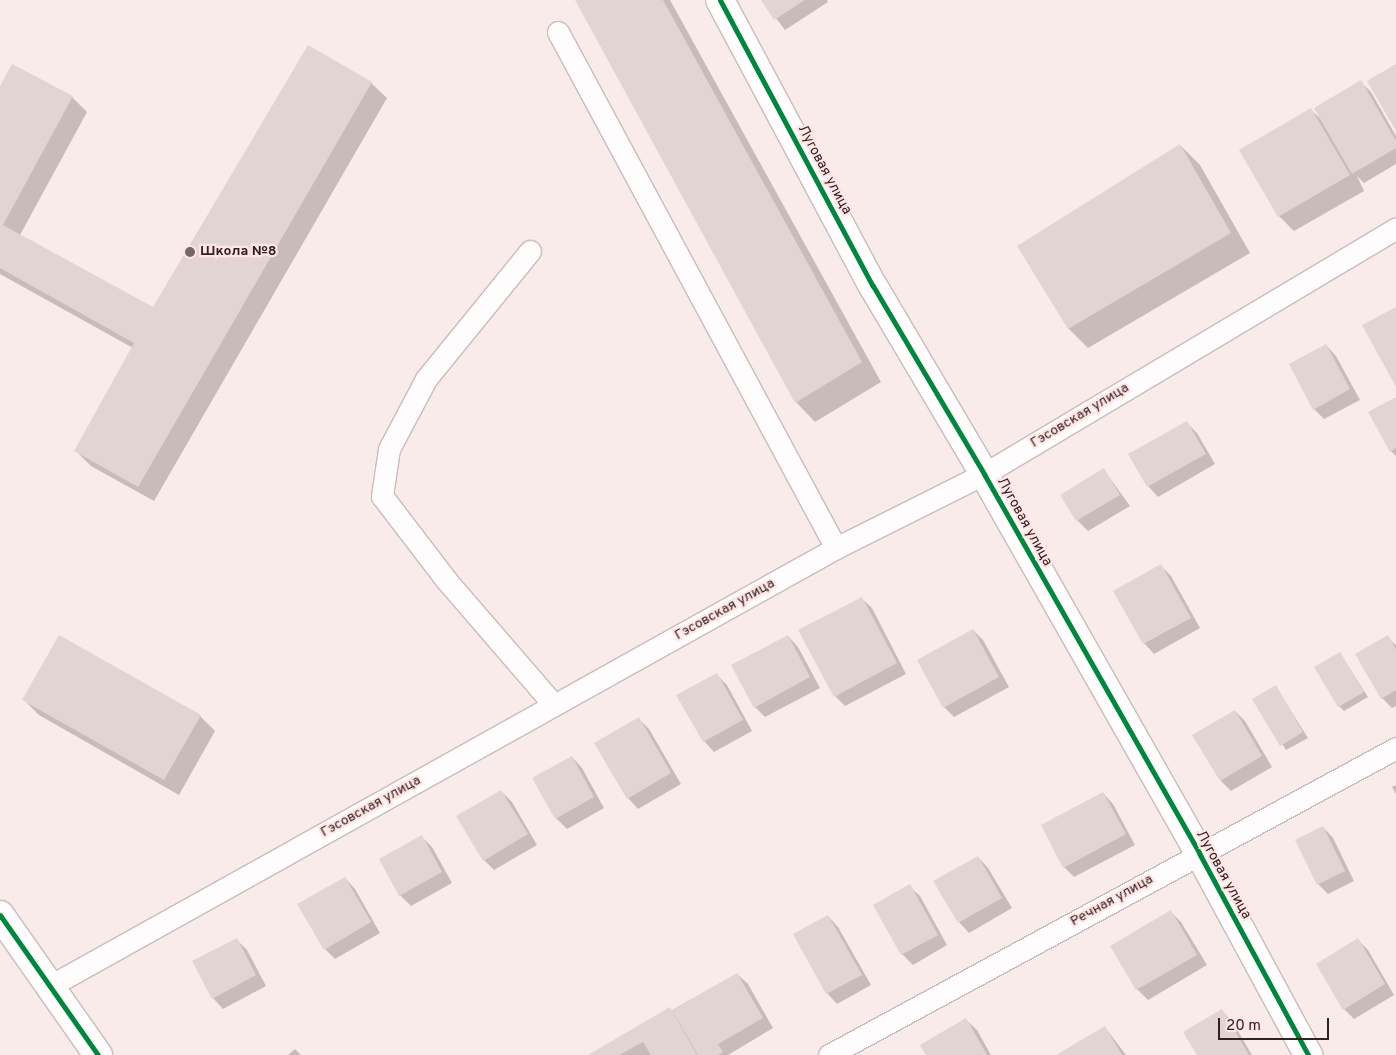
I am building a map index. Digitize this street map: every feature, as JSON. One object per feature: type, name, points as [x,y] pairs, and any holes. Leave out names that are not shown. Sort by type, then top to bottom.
[{"type":"street","name":"Луговая улица","points":[[720,0],[873,286],[984,474],[1199,853],[1308,1055]]},
{"type":"street","points":[[0,915],[98,1055]]},
{"type":"lane","points":[[558,32],[836,548]]},
{"type":"lane","name":"Гэсовская улица","points":[[50,986],[836,548],[984,474],[1396,228]]},
{"type":"lane","points":[[530,251],[426,379],[389,449],[382,496],[447,581],[554,705]]},
{"type":"lane","name":"Речная улица","points":[[829,1055],[1396,748]]},
{"type":"building","points":[[575,0],[663,0],[862,362],[795,403]]},
{"type":"building","points":[[761,0],[805,0],[774,20]]},
{"type":"building","points":[[308,45],[372,82],[138,487],[74,451],[134,343],[0,268],[0,86],[12,64],[73,96],[3,225],[153,307]]},
{"type":"building","points":[[1396,64],[1396,131],[1367,81]]},
{"type":"building","points":[[1361,80],[1396,141],[1396,148],[1352,174],[1314,108]]},
{"type":"building","points":[[1311,108],[1350,175],[1278,217],[1239,150]]},
{"type":"building","points":[[1180,144],[1231,233],[1068,329],[1017,246]]},
{"type":"building","points":[[1396,307],[1396,387],[1362,325]]},
{"type":"building","points":[[1326,344],[1350,389],[1313,410],[1289,364]]},
{"type":"building","points":[[1396,397],[1396,448],[1390,452],[1368,412]]},
{"type":"building","points":[[1187,421],[1206,454],[1147,487],[1128,454]]},
{"type":"building","points":[[1104,468],[1120,495],[1076,521],[1060,495]]},
{"type":"building","points":[[1161,564],[1191,618],[1143,644],[1113,591]]},
{"type":"building","points":[[862,597],[897,663],[834,697],[798,630]]},
{"type":"building","points":[[973,629],[999,677],[943,708],[917,660]]},
{"type":"building","points":[[59,635],[201,715],[164,780],[22,700]]},
{"type":"building","points":[[788,635],[810,677],[754,708],[731,665]]},
{"type":"building","points":[[1388,635],[1396,649],[1396,690],[1381,699],[1355,654]]},
{"type":"building","points":[[1340,652],[1364,692],[1338,707],[1314,667]]},
{"type":"building","points":[[717,673],[743,720],[703,742],[676,695]]},
{"type":"building","points":[[1276,685],[1303,732],[1280,746],[1252,699]]},
{"type":"building","points":[[1235,710],[1262,756],[1220,781],[1192,735]]},
{"type":"building","points":[[639,717],[671,773],[627,799],[594,743]]},
{"type":"building","points":[[572,756],[594,797],[555,819],[532,778]]},
{"type":"building","points":[[501,790],[528,834],[483,861],[456,816]]},
{"type":"building","points":[[1103,792],[1126,834],[1063,868],[1041,825]]},
{"type":"building","points":[[1323,826],[1345,871],[1317,885],[1295,840]]},
{"type":"building","points":[[422,835],[442,872],[399,896],[379,859]]},
{"type":"building","points":[[978,856],[1002,898],[958,923],[933,881]]},
{"type":"building","points":[[345,877],[371,922],[324,950],[297,904]]},
{"type":"building","points":[[910,884],[938,935],[901,955],[873,905]]},
{"type":"building","points":[[1171,910],[1197,955],[1136,990],[1110,946]]},
{"type":"building","points":[[828,915],[862,975],[826,994],[793,934]]},
{"type":"building","points":[[237,938],[256,975],[212,999],[192,961]]},
{"type":"building","points":[[1358,938],[1385,984],[1343,1010],[1316,964]]},
{"type":"building","points":[[737,973],[763,1018],[718,1044],[723,1052],[718,1055],[698,1055],[672,1010]]},
{"type":"building","points":[[670,1007],[697,1055],[651,1055],[643,1042],[619,1055],[588,1055]]},
{"type":"building","points":[[1222,1009],[1249,1055],[1197,1055],[1183,1032]]},
{"type":"building","points":[[966,1018],[987,1055],[926,1055],[920,1045]]},
{"type":"building","points":[[1105,1026],[1122,1055],[1056,1055]]},
{"type":"cycle path","points":[[720,0],[873,286],[984,474],[1199,853],[1308,1055]]},
{"type":"cycle path","points":[[0,915],[98,1055]]},
{"type":"place","name":"Школа №8","points":[[190,252]]}]
